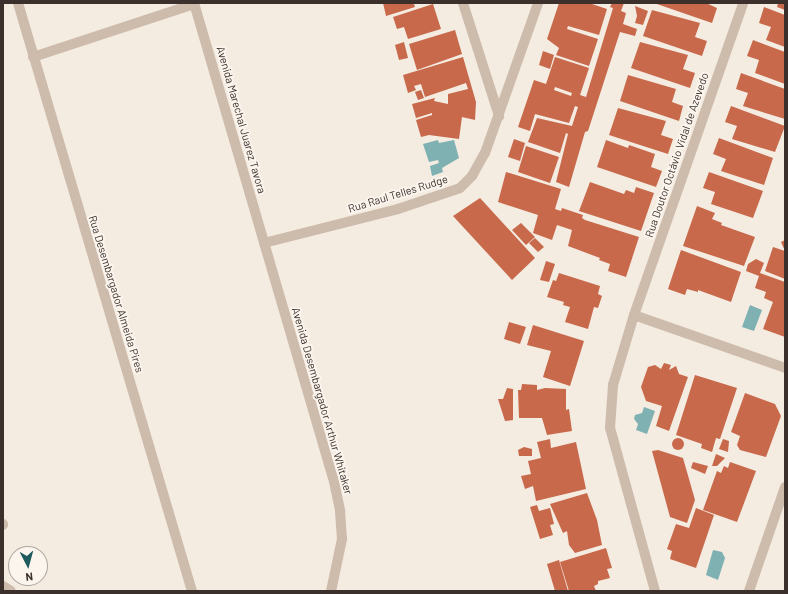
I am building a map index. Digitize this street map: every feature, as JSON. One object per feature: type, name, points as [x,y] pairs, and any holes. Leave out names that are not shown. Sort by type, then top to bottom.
[{"type":"street","name":"Rua Desembargador Almeida Pires","points":[[18,3],[192,591]]},
{"type":"street","points":[[463,3],[499,116]]},
{"type":"street","name":"Rua Raul Telles Rudge","points":[[264,243],[398,208],[460,188],[472,176],[485,153],[538,3]]},
{"type":"street","name":"Rua Doutor Octávio Vidal de Azevedo","points":[[655,591],[610,428],[613,385],[634,315],[743,3]]},
{"type":"street","points":[[33,57],[194,4]]},
{"type":"street","name":"Avenida Marechal Juarez Tavora","points":[[194,4],[264,243]]},
{"type":"street","name":"Avenida Desembargador Arthur Whitaker","points":[[264,243],[333,477],[340,511],[342,539],[331,591]]},
{"type":"street","points":[[634,315],[785,368]]},
{"type":"street","points":[[749,591],[785,487]]},
{"type":"street","points":[[3,586],[11,591]]},
{"type":"water","points":[[438,140],[439,143],[454,140],[459,158],[442,168],[443,172],[432,176],[430,166],[439,163],[438,160],[429,162],[423,144]]},
{"type":"water","points":[[750,305],[762,310],[754,331],[742,327]]},
{"type":"water","points":[[644,407],[655,411],[647,434],[636,430],[638,424],[634,419],[635,415],[642,413]]},
{"type":"water","points":[[713,550],[722,552],[725,558],[718,580],[706,575]]},
{"type":"building","points":[[383,3],[417,3],[414,4],[415,7],[386,16]]},
{"type":"building","points":[[559,3],[589,3],[607,9],[599,35],[568,26],[567,29],[598,39],[589,66],[556,55],[559,48],[547,39]]},
{"type":"building","points":[[612,3],[624,3],[621,11],[626,13],[623,24],[637,29],[635,36],[620,32],[588,131],[585,132],[569,187],[556,182],[568,134],[566,133],[560,153],[528,142],[537,118],[572,126],[578,107],[575,106],[569,123],[535,114],[530,131],[518,127],[534,80],[546,84],[555,57],[589,68],[580,95],[586,97],[613,8],[610,7]],"holes":[[[555,87],[572,93],[571,96],[554,90]]]},
{"type":"building","points":[[654,3],[706,3],[717,8],[712,23]]},
{"type":"building","points":[[778,3],[785,3],[785,10],[777,7]]},
{"type":"building","points":[[433,4],[441,29],[408,39],[404,27],[397,29],[393,17]]},
{"type":"building","points":[[635,6],[648,11],[643,25],[635,23],[637,16]]},
{"type":"building","points":[[764,7],[785,15],[785,47],[766,40],[771,27],[759,23]]},
{"type":"building","points":[[652,10],[700,23],[695,37],[707,41],[702,56],[643,36]]},
{"type":"building","points":[[455,30],[462,54],[417,70],[409,44]]},
{"type":"building","points":[[753,40],[785,52],[785,84],[755,73],[759,60],[747,56]]},
{"type":"building","points":[[404,42],[408,58],[399,60],[395,45]]},
{"type":"building","points":[[640,42],[688,55],[683,69],[695,73],[690,88],[631,68]]},
{"type":"building","points":[[543,51],[554,55],[550,69],[539,65]]},
{"type":"building","points":[[463,57],[476,102],[475,120],[462,117],[459,139],[429,135],[421,137],[416,120],[432,115],[432,113],[416,118],[412,104],[435,98],[434,101],[448,104],[448,94],[468,89],[466,83],[425,97],[421,84],[414,86],[416,90],[408,93],[403,75]]},
{"type":"building","points":[[741,73],[785,89],[785,119],[743,106],[748,93],[736,89]]},
{"type":"building","points":[[628,75],[676,89],[672,102],[683,106],[679,121],[620,101]]},
{"type":"building","points":[[421,90],[424,98],[418,100],[415,92]]},
{"type":"building","points":[[731,106],[785,126],[775,152],[732,139],[737,126],[725,122]]},
{"type":"building","points":[[618,108],[666,121],[661,135],[673,139],[668,154],[609,135]]},
{"type":"building","points":[[719,138],[773,158],[764,185],[721,171],[726,159],[713,154]]},
{"type":"building","points":[[514,139],[525,143],[520,161],[508,157]]},
{"type":"building","points":[[606,140],[628,148],[629,145],[655,154],[651,167],[662,171],[656,187],[597,167]]},
{"type":"building","points":[[526,146],[559,157],[550,183],[518,172]]},
{"type":"building","points":[[506,172],[561,189],[555,209],[561,211],[562,208],[583,215],[582,218],[585,220],[639,237],[626,277],[608,271],[610,264],[599,260],[600,258],[568,246],[572,230],[557,225],[552,240],[533,233],[538,215],[498,202]]},
{"type":"building","points":[[709,172],[763,191],[753,218],[711,204],[715,192],[703,188]]},
{"type":"building","points":[[590,182],[624,194],[626,190],[634,193],[636,187],[654,193],[641,231],[579,211]]},
{"type":"building","points":[[480,198],[535,258],[512,280],[453,216]]},
{"type":"building","points":[[697,206],[715,213],[712,219],[722,223],[721,225],[755,237],[744,266],[683,246]]},
{"type":"building","points":[[521,223],[535,237],[526,245],[512,230]]},
{"type":"building","points":[[535,238],[544,247],[538,252],[529,243]]},
{"type":"building","points":[[785,240],[785,251],[781,242]]},
{"type":"building","points":[[773,247],[785,251],[785,279],[765,271]]},
{"type":"building","points":[[681,250],[741,272],[731,302],[698,290],[698,292],[687,289],[685,295],[668,289]]},
{"type":"building","points":[[756,259],[764,263],[760,273],[785,282],[785,337],[763,329],[773,302],[764,298],[766,292],[755,288],[759,276],[746,271],[748,264]]},
{"type":"building","points":[[546,261],[555,264],[549,282],[540,280]]},
{"type":"building","points":[[559,273],[600,286],[598,294],[602,296],[598,308],[594,307],[588,329],[565,322],[570,307],[563,305],[564,302],[547,297],[553,280],[556,281]]},
{"type":"building","points":[[509,322],[526,327],[520,344],[504,339]]},
{"type":"building","points":[[533,325],[584,341],[570,386],[543,377],[551,351],[527,345]]},
{"type":"building","points":[[664,363],[671,365],[669,370],[676,366],[679,374],[688,377],[669,431],[656,426],[662,406],[646,401],[641,387],[648,367],[655,365],[661,369]]},
{"type":"building","points":[[695,375],[737,388],[720,439],[716,438],[712,452],[701,448],[702,444],[676,435]]},
{"type":"building","points":[[522,384],[537,385],[537,390],[545,388],[566,389],[566,410],[569,409],[572,431],[547,435],[542,418],[519,418],[518,390],[521,390]]},
{"type":"building","points":[[507,388],[513,389],[513,420],[505,421],[498,399],[503,399]]},
{"type":"building","points":[[745,393],[775,404],[781,416],[766,457],[740,450],[737,445],[740,436],[731,432]]},
{"type":"building","points":[[678,438],[682,440],[684,444],[682,448],[678,450],[674,448],[672,444],[674,440]]},
{"type":"building","points":[[550,439],[551,448],[576,442],[586,489],[536,501],[533,486],[525,489],[521,476],[531,474],[528,461],[541,458],[537,442]]},
{"type":"building","points":[[723,439],[729,441],[728,452],[719,449]]},
{"type":"building","points":[[524,447],[532,449],[532,456],[519,456],[518,450]]},
{"type":"building","points":[[658,450],[683,458],[695,500],[687,523],[670,517],[652,451]]},
{"type":"building","points":[[716,454],[725,458],[717,466],[712,466]]},
{"type":"building","points":[[693,462],[708,466],[705,474],[691,468]]},
{"type":"building","points":[[730,462],[756,471],[737,522],[703,510],[717,471],[721,473],[724,466],[728,468]]},
{"type":"building","points":[[587,493],[597,520],[602,545],[575,553],[569,545],[567,531],[563,533],[550,504]]},
{"type":"building","points":[[537,505],[539,511],[550,508],[554,524],[550,525],[553,535],[540,539],[530,507]]},
{"type":"building","points":[[696,508],[714,515],[696,568],[670,559],[672,551],[667,549],[676,524],[689,528]]},
{"type":"building","points":[[606,548],[612,568],[607,569],[610,578],[598,581],[598,584],[594,586],[596,591],[569,591],[560,562]]},
{"type":"building","points":[[559,560],[568,591],[555,591],[547,564]]}]
